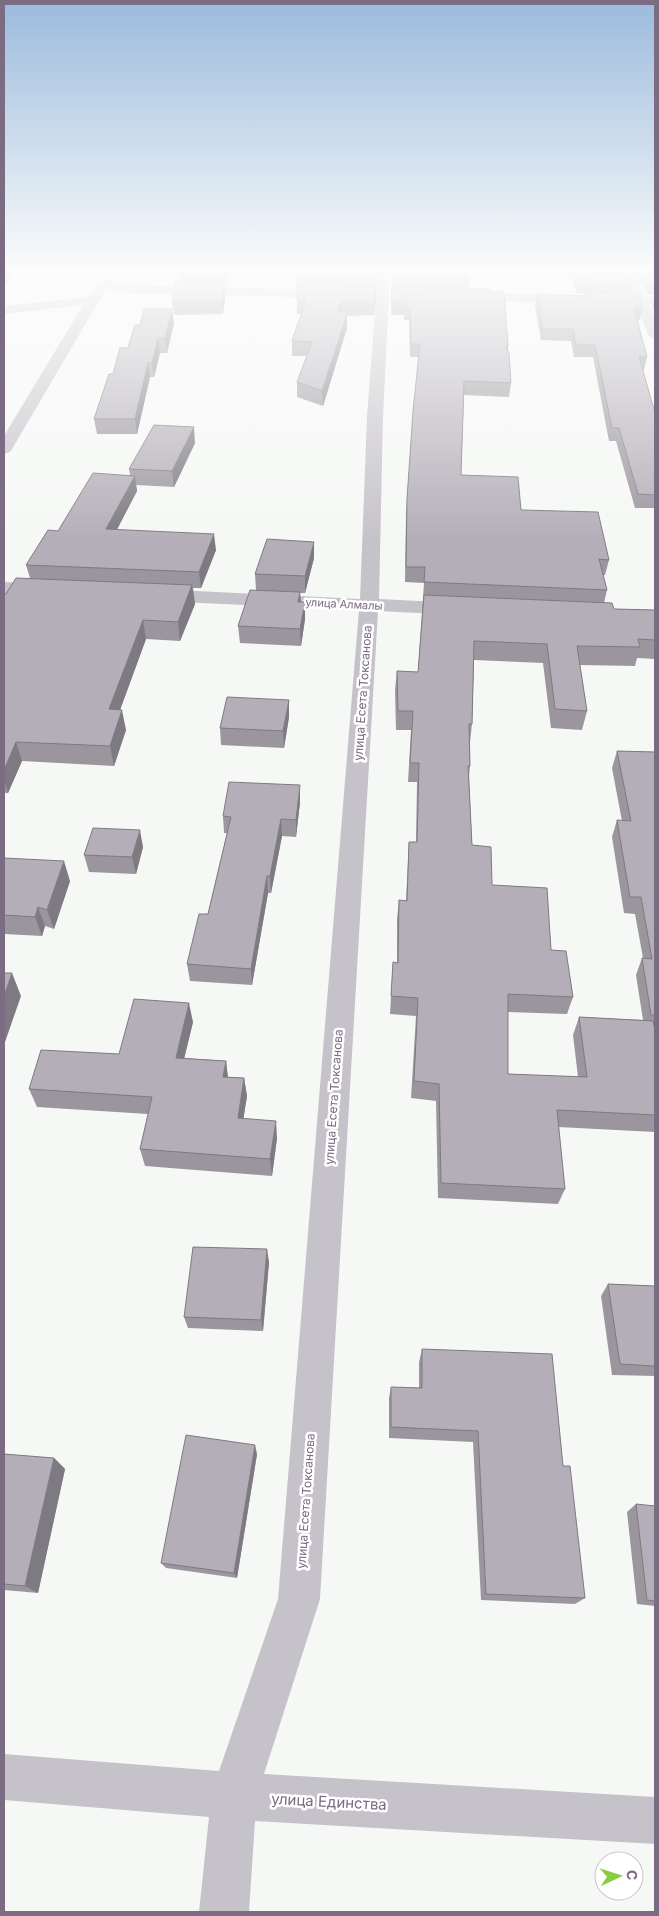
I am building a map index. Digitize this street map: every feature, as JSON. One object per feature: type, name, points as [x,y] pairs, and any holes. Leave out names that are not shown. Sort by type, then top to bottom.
[{"type":"street","points":[[4,450],[9,430],[53,361]]},
{"type":"street","name":"улица Есета Токсанова","points":[[224,1912],[234,1796],[299,1600],[369,605],[375,417],[379,361]]},
{"type":"street","points":[[4,588],[65,591]]},
{"type":"street","name":"улица Алмалы","points":[[134,594],[478,610]]},
{"type":"street","name":"улица Единства","points":[[4,1777],[234,1796],[655,1821]]},
{"type":"building","points":[[116,361],[152,361],[148,363],[135,419],[94,419],[109,374],[113,374]]},
{"type":"building","points":[[305,361],[332,361],[322,391],[297,382]]},
{"type":"building","points":[[418,361],[510,361],[511,383],[464,381],[461,475],[518,477],[521,510],[598,512],[609,560],[599,559],[607,590],[424,582],[425,567],[406,567],[407,499]]},
{"type":"building","points":[[598,361],[640,361],[655,413],[655,495],[638,494],[619,428],[612,428]]},
{"type":"building","points":[[154,425],[194,427],[172,471],[129,469]]},
{"type":"building","points":[[93,473],[135,476],[106,529],[214,534],[199,572],[26,565],[48,530],[58,531]]},
{"type":"building","points":[[267,539],[314,542],[305,576],[255,574]]},
{"type":"building","points":[[16,578],[192,585],[178,622],[143,620],[109,709],[122,710],[110,746],[16,742],[4,770],[4,594],[6,594]]},
{"type":"building","points":[[250,590],[300,592],[298,602],[305,602],[300,629],[238,626]]},
{"type":"building","points":[[424,595],[612,603],[614,609],[655,610],[655,640],[638,639],[640,647],[577,646],[587,711],[555,709],[547,644],[474,641],[472,724],[469,724],[470,766],[468,766],[472,845],[491,847],[492,885],[547,888],[551,950],[566,951],[573,997],[508,994],[508,1074],[587,1077],[579,1017],[653,1021],[655,1030],[655,1115],[557,1110],[565,1189],[441,1183],[439,1084],[414,1081],[418,998],[391,996],[393,962],[398,963],[399,900],[407,901],[409,842],[417,842],[419,763],[410,763],[413,711],[398,711],[397,671],[418,672]]},
{"type":"building","points":[[227,697],[289,700],[283,731],[220,728]]},
{"type":"building","points":[[617,751],[655,752],[655,1015],[651,1015],[642,958],[652,959],[641,897],[630,897],[617,820],[631,821]]},
{"type":"building","points":[[229,782],[300,785],[296,820],[281,819],[270,876],[267,876],[251,969],[187,964],[199,914],[208,914],[231,817],[223,816]]},
{"type":"building","points":[[93,828],[140,830],[132,857],[84,855]]},
{"type":"building","points":[[4,858],[64,861],[47,910],[38,907],[35,917],[4,915]]},
{"type":"building","points":[[4,973],[12,973],[4,996]]},
{"type":"building","points":[[134,999],[189,1003],[176,1058],[226,1061],[223,1077],[244,1078],[238,1118],[276,1121],[270,1159],[140,1149],[152,1097],[29,1089],[41,1050],[119,1054]]},
{"type":"building","points":[[193,1247],[267,1249],[261,1320],[184,1317]]},
{"type":"building","points":[[608,1284],[655,1286],[655,1366],[620,1364]]},
{"type":"building","points":[[422,1349],[552,1354],[563,1466],[570,1466],[585,1598],[486,1594],[478,1431],[391,1427],[391,1387],[422,1388]]},
{"type":"building","points":[[186,1435],[255,1445],[234,1573],[161,1563]]},
{"type":"building","points":[[4,1454],[54,1458],[25,1586],[4,1584]]},
{"type":"building","points":[[636,1504],[655,1506],[655,1601],[647,1600]]}]
